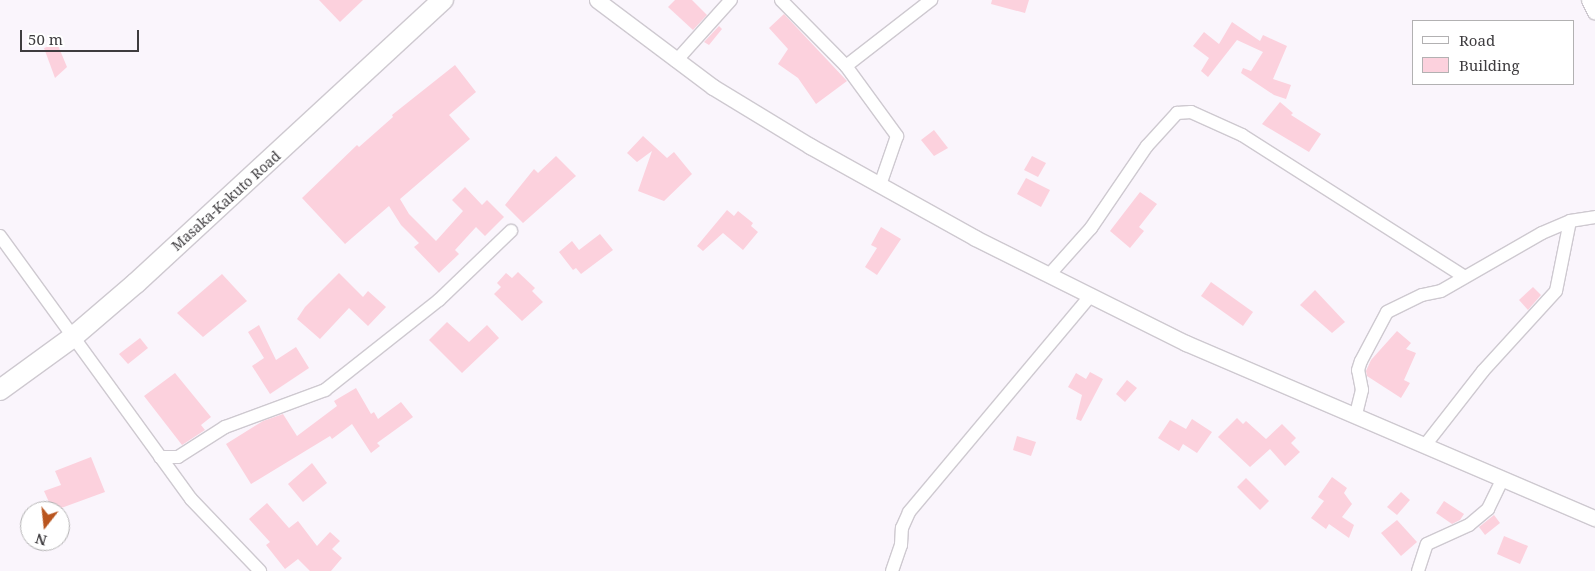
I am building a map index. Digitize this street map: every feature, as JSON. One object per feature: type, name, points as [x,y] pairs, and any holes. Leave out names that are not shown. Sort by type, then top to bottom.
[{"type":"highway","name":"Masaka-Kakuto Road","points":[[0,390],[72,337],[255,175],[443,0]]},
{"type":"street","points":[[597,0],[676,61],[810,146],[1049,275],[1186,343],[1356,414],[1595,518]]},
{"type":"street","points":[[676,61],[732,0]]},
{"type":"street","points":[[782,0],[846,66],[897,136],[880,185]]},
{"type":"street","points":[[846,66],[931,0]]},
{"type":"street","points":[[1590,0],[1595,12]]},
{"type":"street","points":[[1049,275],[1091,228],[1153,139],[1176,113],[1191,112],[1242,135],[1465,277]]},
{"type":"street","points":[[1356,414],[1362,390],[1358,370],[1387,312],[1422,295],[1442,292],[1465,277],[1570,221],[1595,217]]},
{"type":"street","points":[[1426,444],[1482,371],[1556,291],[1570,221]]},
{"type":"street","points":[[160,457],[178,457],[225,427],[325,390],[439,300],[511,231]]},
{"type":"street","points":[[0,236],[191,499],[260,571]]},
{"type":"street","points":[[892,571],[901,545],[902,528],[909,512],[1091,295]]},
{"type":"street","points":[[1418,571],[1427,544],[1469,525],[1488,509],[1503,478]]},
{"type":"building","points":[[319,0],[363,0],[340,22]]},
{"type":"building","points":[[675,0],[692,0],[707,15],[693,30],[668,7]]},
{"type":"building","points":[[992,0],[1029,0],[1025,13],[991,4]]},
{"type":"building","points":[[784,14],[847,81],[816,104],[798,78],[778,64],[788,49],[769,28]]},
{"type":"building","points":[[1232,22],[1260,41],[1263,35],[1287,46],[1273,79],[1291,85],[1286,99],[1274,95],[1241,73],[1243,68],[1251,71],[1263,52],[1237,40],[1208,77],[1201,71],[1209,58],[1193,46],[1204,32],[1219,44]]},
{"type":"building","points":[[719,26],[722,29],[709,45],[704,42]]},
{"type":"building","points":[[57,43],[67,67],[55,78],[44,48]]},
{"type":"building","points":[[455,65],[476,92],[449,115],[470,139],[400,199],[409,214],[436,241],[463,211],[452,200],[465,187],[482,205],[487,200],[504,217],[485,236],[476,227],[455,250],[459,254],[439,273],[414,247],[419,243],[401,225],[389,206],[345,244],[302,198],[357,145],[359,147],[393,117],[392,115]]},
{"type":"building","points":[[1280,102],[1293,113],[1291,115],[1321,134],[1309,152],[1262,124]]},
{"type":"building","points":[[934,130],[948,148],[934,156],[921,140]]},
{"type":"building","points":[[643,136],[667,158],[674,152],[692,174],[664,201],[638,191],[652,151],[637,162],[627,153]]},
{"type":"building","points":[[556,156],[576,176],[523,223],[505,205],[534,169],[538,173]]},
{"type":"building","points":[[1032,156],[1046,163],[1038,177],[1024,170]]},
{"type":"building","points":[[1026,178],[1050,190],[1041,207],[1017,194]]},
{"type":"building","points":[[1140,192],[1157,204],[1139,227],[1144,231],[1130,248],[1110,231]]},
{"type":"building","points":[[727,210],[734,216],[738,211],[753,223],[751,226],[758,232],[743,250],[723,233],[703,251],[697,246]]},
{"type":"building","points":[[881,227],[901,239],[877,275],[865,267],[877,248],[871,245]]},
{"type":"building","points":[[600,234],[613,250],[581,274],[576,268],[573,270],[559,252],[572,241],[579,250]]},
{"type":"building","points":[[518,272],[535,288],[532,291],[543,302],[522,321],[494,294],[501,287],[497,283],[506,273],[512,278]]},
{"type":"building","points":[[339,273],[363,297],[368,291],[386,307],[368,326],[349,308],[320,339],[297,319],[305,307]]},
{"type":"building","points":[[222,274],[247,301],[203,337],[177,313]]},
{"type":"building","points":[[1211,282],[1253,312],[1243,326],[1201,296]]},
{"type":"building","points":[[1533,287],[1541,295],[1528,310],[1519,300]]},
{"type":"building","points":[[1315,290],[1345,322],[1332,333],[1300,305]]},
{"type":"building","points":[[447,322],[469,342],[487,325],[499,338],[462,373],[429,340]]},
{"type":"building","points":[[259,325],[276,360],[296,347],[309,368],[270,394],[252,366],[264,358],[248,332]]},
{"type":"building","points":[[1397,331],[1411,343],[1406,349],[1416,353],[1404,380],[1410,383],[1401,398],[1367,376],[1366,371],[1371,360]]},
{"type":"building","points":[[140,338],[148,348],[128,364],[119,354]]},
{"type":"building","points":[[1090,372],[1103,379],[1081,421],[1076,419],[1082,395],[1068,387],[1076,373],[1086,379]]},
{"type":"building","points":[[175,373],[211,417],[201,425],[205,430],[182,445],[144,396]]},
{"type":"building","points":[[1127,380],[1137,388],[1125,402],[1116,394]]},
{"type":"building","points":[[356,388],[371,414],[374,412],[378,419],[401,402],[413,417],[377,443],[380,446],[371,453],[352,424],[332,439],[330,436],[251,484],[226,444],[263,421],[283,414],[297,436],[337,406],[334,401]]},
{"type":"building","points":[[1237,418],[1243,424],[1246,421],[1266,439],[1282,424],[1296,438],[1291,443],[1300,452],[1285,466],[1270,449],[1250,467],[1218,437]]},
{"type":"building","points":[[1192,419],[1212,432],[1197,453],[1183,444],[1179,451],[1158,438],[1170,420],[1186,429]]},
{"type":"building","points":[[1017,436],[1036,442],[1031,456],[1013,450]]},
{"type":"building","points":[[91,457],[105,492],[70,505],[70,501],[48,501],[44,491],[61,485],[55,471]]},
{"type":"building","points":[[312,463],[327,483],[303,502],[288,484]]},
{"type":"building","points":[[1332,477],[1347,488],[1344,493],[1352,504],[1342,517],[1354,525],[1349,538],[1329,524],[1326,529],[1311,518],[1324,501],[1318,497]]},
{"type":"building","points":[[1246,478],[1269,501],[1260,510],[1237,487]]},
{"type":"building","points":[[1401,492],[1410,500],[1397,515],[1387,507]]},
{"type":"building","points":[[1444,501],[1464,514],[1460,520],[1452,524],[1436,513]]},
{"type":"building","points":[[267,503],[289,528],[298,521],[317,546],[330,532],[340,541],[332,549],[342,558],[331,571],[310,571],[298,559],[285,569],[266,545],[270,542],[249,519]]},
{"type":"building","points":[[1494,515],[1500,523],[1485,535],[1479,527]]},
{"type":"building","points":[[1397,520],[1417,542],[1401,556],[1381,533]]},
{"type":"building","points":[[1504,536],[1528,546],[1520,564],[1497,554]]}]
